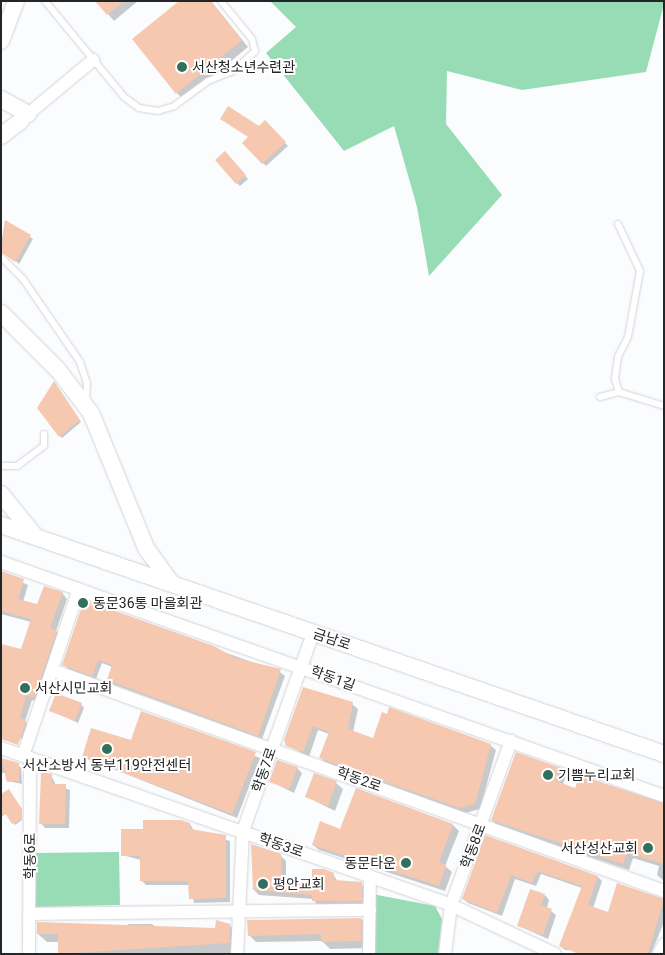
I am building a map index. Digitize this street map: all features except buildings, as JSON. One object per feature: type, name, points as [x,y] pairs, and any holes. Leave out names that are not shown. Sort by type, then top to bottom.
[{"type":"street","points":[[1,41],[16,1]]},
{"type":"street","points":[[1,136],[93,60]]},
{"type":"street","points":[[1,99],[25,118]]},
{"type":"street","points":[[1,130],[25,118]]},
{"type":"street","points":[[1,313],[85,405],[102,434],[146,548],[172,584]]},
{"type":"street","points":[[1,494],[36,538]]},
{"type":"street","name":"금남로","points":[[1,525],[664,754]]},
{"type":"street","name":"학동1길","points":[[1,562],[301,666],[664,796]]},
{"type":"street","name":"학동6로","points":[[29,954],[27,756],[52,670],[79,589]]},
{"type":"street","name":"학동7로","points":[[237,954],[237,911],[243,831],[313,632]]},
{"type":"street","name":"학동2로","points":[[52,670],[273,746],[664,891]]},
{"type":"street","name":"학동8로","points":[[445,954],[451,905],[511,741]]},
{"type":"street","name":"학동3로","points":[[1,748],[451,905],[554,954]]},
{"type":"street","points":[[369,954],[370,876]]},
{"type":"street","points":[[29,914],[370,910]]},
{"type":"street","points":[[659,954],[664,944]]},
{"type":"lane","points":[[45,1],[132,104],[149,110],[174,106],[208,81],[233,71],[254,51],[252,39],[221,1]]},
{"type":"lane","points":[[618,224],[640,271],[628,337],[618,357],[619,392]]},
{"type":"lane","points":[[1,257],[23,279],[80,362],[87,383],[85,405]]},
{"type":"lane","points":[[600,396],[619,392],[664,406]]},
{"type":"lane","points":[[1,466],[17,466],[44,446],[44,434]]},
{"type":"green space","points":[[270,1],[664,1],[664,4],[646,72],[522,90],[447,71],[446,124],[502,195],[429,276],[417,207],[394,126],[344,151],[266,53],[296,27]]},
{"type":"green space","points":[[119,852],[120,905],[34,907],[33,853]]},
{"type":"green space","points":[[372,894],[435,906],[442,919],[438,954],[373,954]]},
{"type":"place","name":"서산청소년수련관","points":[[182,67]]},
{"type":"place","name":"동문36통 마을회관","points":[[83,603]]},
{"type":"place","name":"서산시민교회","points":[[25,688]]},
{"type":"place","name":"서산소방서 동부119안전센터","points":[[107,749]]},
{"type":"place","name":"기쁨누리교회","points":[[548,775]]},
{"type":"place","name":"서산성산교회","points":[[648,848]]},
{"type":"place","name":"동문타운","points":[[406,863]]},
{"type":"place","name":"평안교회","points":[[263,884]]}]
